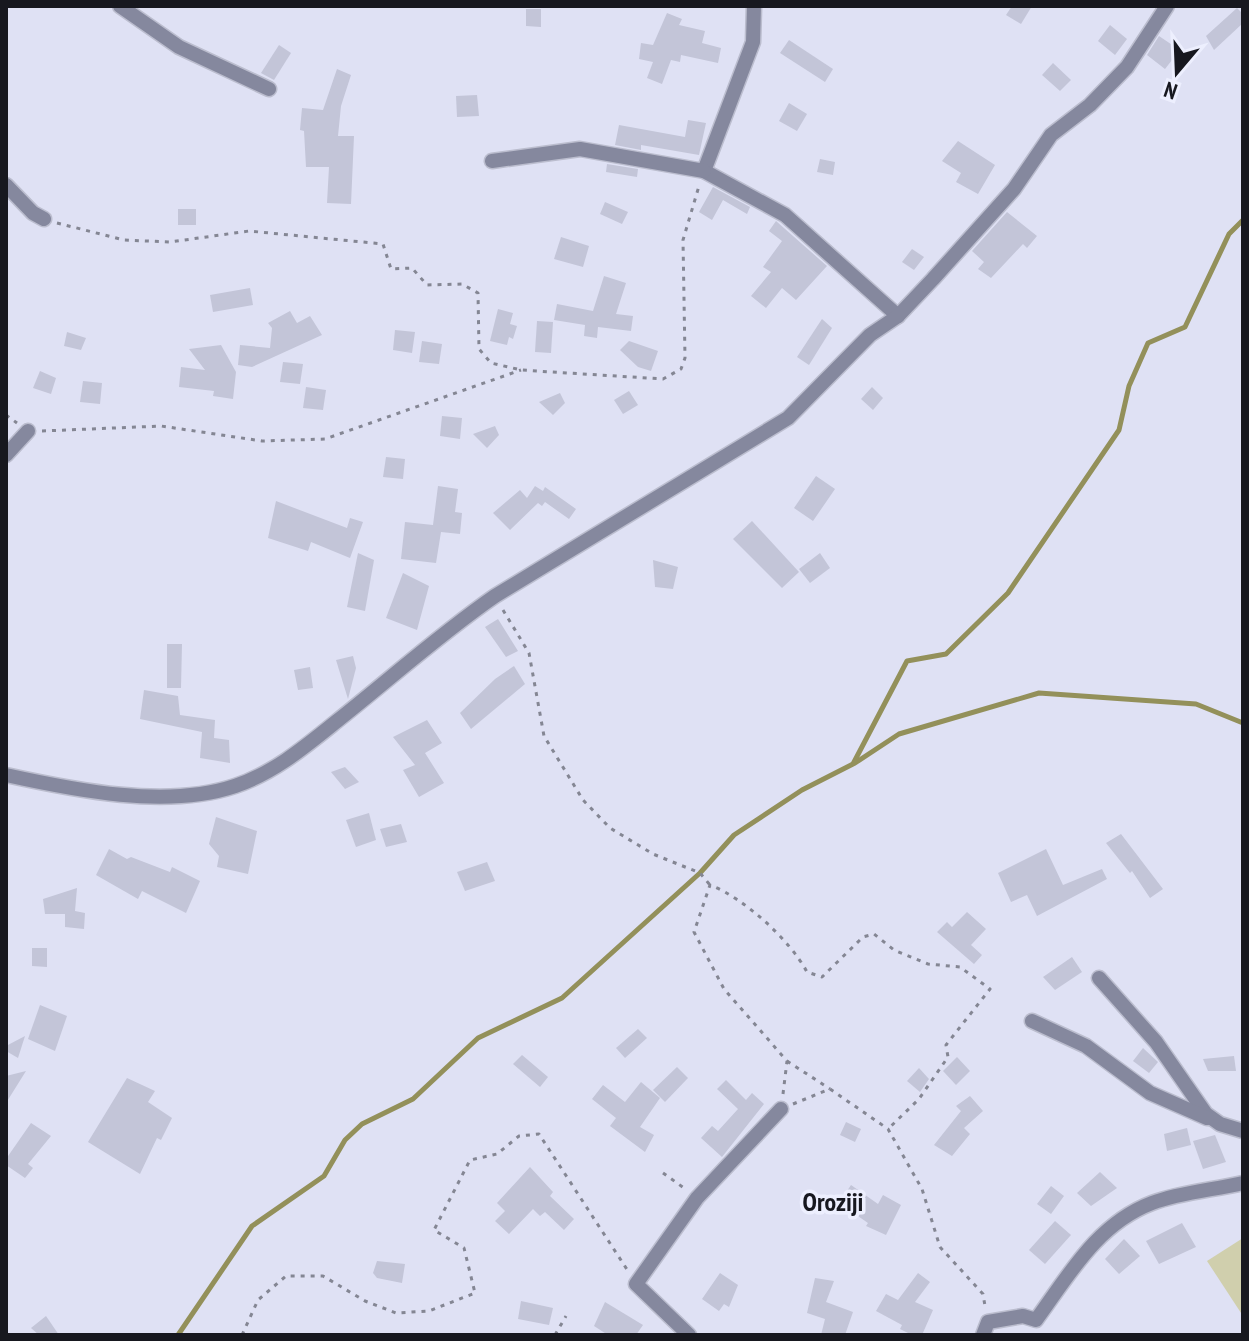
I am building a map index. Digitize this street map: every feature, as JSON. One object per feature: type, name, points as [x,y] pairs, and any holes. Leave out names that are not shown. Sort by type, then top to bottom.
[{"type":"street","points":[[120,6],[179,47],[269,89]]},
{"type":"street","points":[[704,171],[753,42],[754,6]]},
{"type":"street","points":[[6,775],[113,793],[196,795],[235,786],[276,767],[456,623],[495,596],[771,431],[809,399],[870,335],[898,316],[1014,189],[1051,135],[1090,105],[1127,67],[1167,6]]},
{"type":"street","points":[[492,161],[580,149],[704,171],[785,215],[898,316]]},
{"type":"street","points":[[6,185],[33,213],[44,219]]},
{"type":"street","points":[[6,455],[28,431]]},
{"type":"street","points":[[1099,978],[1156,1042],[1212,1119]]},
{"type":"street","points":[[1032,1021],[1086,1046],[1150,1093],[1243,1131]]},
{"type":"street","points":[[689,1335],[636,1284],[697,1198],[781,1109]]},
{"type":"street","points":[[985,1328],[1023,1316],[1036,1320],[1087,1249],[1139,1209],[1173,1197],[1243,1183]]},
{"type":"path","points":[[44,219],[124,240],[170,242],[249,231],[383,244],[391,269],[412,268],[427,285],[462,284],[478,293],[479,349],[491,363],[521,370],[663,379],[681,369],[685,358],[683,240],[704,171]]},
{"type":"path","points":[[6,415],[28,431],[161,426],[262,441],[325,439],[521,370]]},
{"type":"path","points":[[495,596],[529,653],[544,736],[583,800],[610,828],[653,854],[700,873],[710,885],[726,890],[795,949],[807,972],[822,977],[863,937],[874,934],[894,950],[928,964],[960,967],[990,989],[946,1045],[948,1057],[919,1099],[888,1129]]},
{"type":"path","points":[[710,885],[694,932],[724,989],[787,1061],[888,1129],[922,1189],[940,1247],[983,1294],[985,1328]]},
{"type":"path","points":[[787,1061],[781,1109],[830,1089]]},
{"type":"path","points":[[242,1335],[258,1300],[286,1276],[323,1276],[365,1301],[396,1313],[429,1311],[475,1293],[464,1248],[434,1230],[470,1160],[497,1154],[519,1136],[539,1134],[636,1284]]},
{"type":"path","points":[[663,1173],[697,1198]]},
{"type":"path","points":[[555,1335],[566,1316]]},
{"type":"green space","points":[[1243,1238],[1243,1316],[1207,1261]]},
{"type":"building","points":[[1012,6],[1032,6],[1021,24],[1006,15]]},
{"type":"building","points":[[1237,8],[1243,14],[1243,23],[1214,50],[1206,36]]},
{"type":"building","points":[[526,9],[541,9],[541,27],[526,26]]},
{"type":"building","points":[[667,13],[682,19],[679,25],[705,31],[702,43],[721,48],[718,63],[681,55],[680,62],[671,60],[662,84],[647,78],[653,62],[639,59],[641,43],[653,45]]},
{"type":"building","points":[[1110,25],[1127,39],[1115,55],[1098,41]]},
{"type":"building","points":[[1159,36],[1184,53],[1177,64],[1172,60],[1165,69],[1147,55]]},
{"type":"building","points":[[789,40],[833,69],[825,82],[780,53]]},
{"type":"building","points":[[279,45],[291,53],[274,80],[261,73]]},
{"type":"building","points":[[1053,63],[1071,80],[1060,91],[1042,75]]},
{"type":"building","points":[[337,69],[351,75],[341,106],[338,136],[354,136],[351,204],[327,203],[329,167],[306,167],[304,131],[300,130],[302,108],[323,110]]},
{"type":"building","points":[[477,95],[479,116],[457,117],[456,96]]},
{"type":"building","points":[[789,103],[807,114],[797,131],[779,121]]},
{"type":"building","points":[[688,120],[706,123],[699,155],[641,145],[641,150],[615,145],[619,125],[685,137]]},
{"type":"building","points":[[958,141],[995,165],[978,194],[956,182],[961,173],[942,161]]},
{"type":"building","points":[[820,159],[835,162],[833,175],[817,172]]},
{"type":"building","points":[[607,164],[638,169],[637,177],[606,172]]},
{"type":"building","points":[[713,187],[750,207],[747,214],[723,200],[712,220],[699,212]]},
{"type":"building","points":[[605,202],[628,212],[622,224],[600,214]]},
{"type":"building","points":[[178,209],[196,209],[196,225],[178,225]]},
{"type":"building","points":[[1007,212],[1037,236],[1027,248],[1023,244],[991,278],[978,269],[984,262],[972,251]]},
{"type":"building","points":[[776,221],[827,266],[796,300],[782,288],[766,308],[751,296],[771,272],[763,267],[782,241],[769,231]]},
{"type":"building","points":[[561,237],[589,246],[583,267],[554,259]]},
{"type":"building","points":[[912,249],[924,257],[914,270],[902,262]]},
{"type":"building","points":[[604,276],[626,283],[616,314],[633,316],[631,331],[598,327],[597,338],[584,336],[585,325],[554,320],[557,304],[593,311]]},
{"type":"building","points":[[250,288],[253,305],[213,312],[210,295]]},
{"type":"building","points":[[498,309],[513,313],[510,324],[517,326],[513,339],[509,337],[507,345],[490,341]]},
{"type":"building","points":[[290,311],[297,323],[310,316],[322,335],[252,367],[238,365],[240,345],[270,348],[272,328],[268,323]]},
{"type":"building","points":[[822,319],[832,328],[809,365],[797,357]]},
{"type":"building","points":[[537,321],[553,322],[551,353],[535,352]]},
{"type":"building","points":[[395,330],[415,332],[412,353],[393,350]]},
{"type":"building","points":[[67,332],[86,338],[81,350],[64,346]]},
{"type":"building","points":[[422,341],[442,344],[439,364],[419,362]]},
{"type":"building","points":[[629,341],[658,351],[651,371],[638,367],[620,350]]},
{"type":"building","points":[[221,345],[236,372],[233,399],[213,396],[214,391],[179,387],[181,367],[205,370],[189,349]]},
{"type":"building","points":[[283,362],[303,364],[300,384],[280,382]]},
{"type":"building","points":[[40,371],[56,378],[51,394],[33,388]]},
{"type":"building","points":[[83,381],[102,383],[100,404],[80,402]]},
{"type":"building","points":[[306,387],[326,390],[323,410],[303,408]]},
{"type":"building","points":[[872,387],[883,398],[873,410],[861,399]]},
{"type":"building","points":[[629,391],[638,405],[623,414],[614,400]]},
{"type":"building","points":[[560,393],[565,403],[553,415],[539,402]]},
{"type":"building","points":[[442,416],[462,418],[460,439],[440,436]]},
{"type":"building","points":[[495,426],[499,435],[487,448],[473,434]]},
{"type":"building","points":[[386,457],[405,459],[403,479],[383,477]]},
{"type":"building","points":[[816,476],[835,489],[813,521],[794,508]]},
{"type":"building","points":[[438,486],[458,489],[455,512],[462,513],[460,534],[441,532],[436,563],[401,559],[405,522],[433,525]]},
{"type":"building","points":[[535,486],[543,491],[545,487],[576,509],[569,519],[545,502],[542,506],[538,503],[510,530],[493,513],[520,490],[527,498]]},
{"type":"building","points":[[276,501],[347,528],[350,518],[363,522],[350,558],[311,542],[308,551],[268,538]]},
{"type":"building","points":[[752,521],[799,572],[782,588],[733,539]]},
{"type":"building","points":[[358,553],[374,560],[365,611],[347,607]]},
{"type":"building","points":[[820,553],[830,568],[810,583],[799,569]]},
{"type":"building","points":[[653,560],[678,567],[673,589],[655,587]]},
{"type":"building","points":[[403,573],[429,586],[417,630],[386,618]]},
{"type":"building","points":[[498,619],[518,651],[506,657],[485,627]]},
{"type":"building","points":[[167,644],[182,644],[181,688],[167,688]]},
{"type":"building","points":[[353,656],[356,668],[348,699],[336,660]]},
{"type":"building","points":[[514,666],[525,684],[471,729],[460,713],[495,679]]},
{"type":"building","points":[[310,667],[313,688],[298,690],[294,670]]},
{"type":"building","points":[[144,690],[178,696],[180,715],[215,720],[214,738],[229,740],[230,763],[200,758],[202,732],[140,719]]},
{"type":"building","points":[[427,720],[442,743],[425,753],[444,783],[419,797],[403,770],[415,765],[393,737]]},
{"type":"building","points":[[345,767],[359,782],[345,789],[331,772]]},
{"type":"building","points":[[369,813],[376,840],[356,847],[346,820]]},
{"type":"building","points":[[216,817],[257,831],[248,874],[217,867],[219,856],[209,844]]},
{"type":"building","points":[[401,824],[407,842],[386,847],[380,829]]},
{"type":"building","points":[[1121,834],[1163,889],[1150,898],[1132,871],[1130,873],[1106,843]]},
{"type":"building","points":[[109,849],[127,859],[131,857],[170,872],[172,867],[200,881],[186,913],[142,891],[138,899],[96,875]]},
{"type":"building","points":[[1046,849],[1063,885],[1102,869],[1107,879],[1037,916],[1027,895],[1011,902],[998,873]]},
{"type":"building","points":[[487,862],[495,881],[465,891],[457,872]]},
{"type":"building","points":[[77,888],[75,911],[85,913],[84,929],[65,927],[65,914],[45,914],[43,899]]},
{"type":"building","points":[[967,912],[986,929],[971,945],[982,955],[974,964],[937,932],[947,922],[952,927]]},
{"type":"building","points":[[32,948],[47,948],[47,967],[32,966]]},
{"type":"building","points":[[1072,957],[1082,972],[1055,990],[1043,977]]},
{"type":"building","points":[[40,1005],[67,1016],[55,1051],[28,1039]]},
{"type":"building","points":[[638,1029],[647,1038],[625,1058],[616,1048]]},
{"type":"building","points":[[25,1036],[18,1058],[6,1051],[6,1046]]},
{"type":"building","points":[[1143,1048],[1158,1062],[1149,1073],[1133,1061]]},
{"type":"building","points":[[522,1055],[548,1077],[540,1087],[513,1064]]},
{"type":"building","points":[[1234,1056],[1236,1071],[1208,1071],[1203,1059]]},
{"type":"building","points":[[957,1057],[970,1071],[956,1085],[943,1071]]},
{"type":"building","points":[[677,1067],[688,1078],[665,1102],[653,1090]]},
{"type":"building","points":[[919,1068],[929,1079],[920,1092],[907,1081]]},
{"type":"building","points":[[26,1071],[6,1103],[6,1076]]},
{"type":"building","points":[[127,1078],[155,1091],[148,1102],[172,1118],[161,1140],[157,1138],[140,1174],[88,1142]]},
{"type":"building","points":[[726,1080],[746,1100],[752,1093],[764,1104],[722,1157],[701,1138],[712,1126],[718,1131],[738,1109],[717,1089]]},
{"type":"building","points":[[641,1082],[660,1098],[640,1127],[654,1135],[645,1152],[610,1126],[616,1118],[592,1099],[603,1085],[625,1102]]},
{"type":"building","points":[[970,1096],[983,1111],[964,1128],[970,1134],[952,1156],[934,1145],[961,1111],[956,1106]]},
{"type":"building","points":[[846,1122],[861,1129],[855,1142],[840,1135]]},
{"type":"building","points":[[31,1123],[51,1136],[28,1164],[33,1168],[25,1178],[6,1165],[6,1159]]},
{"type":"building","points":[[1187,1128],[1191,1145],[1167,1151],[1164,1134]]},
{"type":"building","points":[[1215,1135],[1226,1162],[1203,1169],[1193,1141]]},
{"type":"building","points":[[530,1167],[553,1192],[550,1196],[574,1219],[564,1230],[545,1212],[540,1216],[533,1209],[509,1234],[495,1221],[505,1211],[497,1203]]},
{"type":"building","points":[[1100,1172],[1117,1188],[1091,1206],[1077,1193]]},
{"type":"building","points":[[851,1185],[878,1204],[883,1195],[901,1205],[886,1235],[866,1226],[868,1223],[839,1203]]},
{"type":"building","points":[[1051,1186],[1064,1196],[1051,1214],[1037,1204]]},
{"type":"building","points":[[1055,1221],[1071,1235],[1045,1264],[1029,1250]]},
{"type":"building","points":[[1182,1223],[1196,1247],[1159,1264],[1146,1241]]},
{"type":"building","points":[[1124,1239],[1140,1256],[1119,1274],[1105,1259]]},
{"type":"building","points":[[377,1261],[405,1264],[402,1283],[377,1278],[373,1273]]},
{"type":"building","points":[[720,1273],[738,1285],[729,1307],[724,1304],[719,1311],[702,1299]]},
{"type":"building","points":[[918,1273],[930,1282],[915,1302],[933,1310],[922,1335],[912,1335],[900,1329],[902,1325],[876,1311],[886,1294],[898,1300]]},
{"type":"building","points":[[815,1278],[834,1281],[826,1302],[853,1312],[845,1335],[821,1335],[825,1319],[807,1313]]},
{"type":"building","points":[[521,1301],[553,1308],[549,1325],[518,1319]]},
{"type":"building","points":[[605,1302],[643,1325],[636,1335],[608,1335],[594,1326]]},
{"type":"building","points":[[46,1316],[59,1335],[39,1335],[31,1328]]},
{"type":"waterway","points":[[178,1335],[252,1226],[324,1176],[345,1140],[362,1124],[413,1099],[478,1038],[562,998],[700,873],[734,835],[802,790],[853,764],[907,661],[946,654],[1008,593],[1119,430],[1129,386],[1148,343],[1185,327],[1229,234],[1243,220]]},
{"type":"waterway","points":[[855,763],[899,734],[1039,693],[1196,704],[1243,723]]},
{"type":"district","name":"Oroziji","points":[[833,1201]]}]
